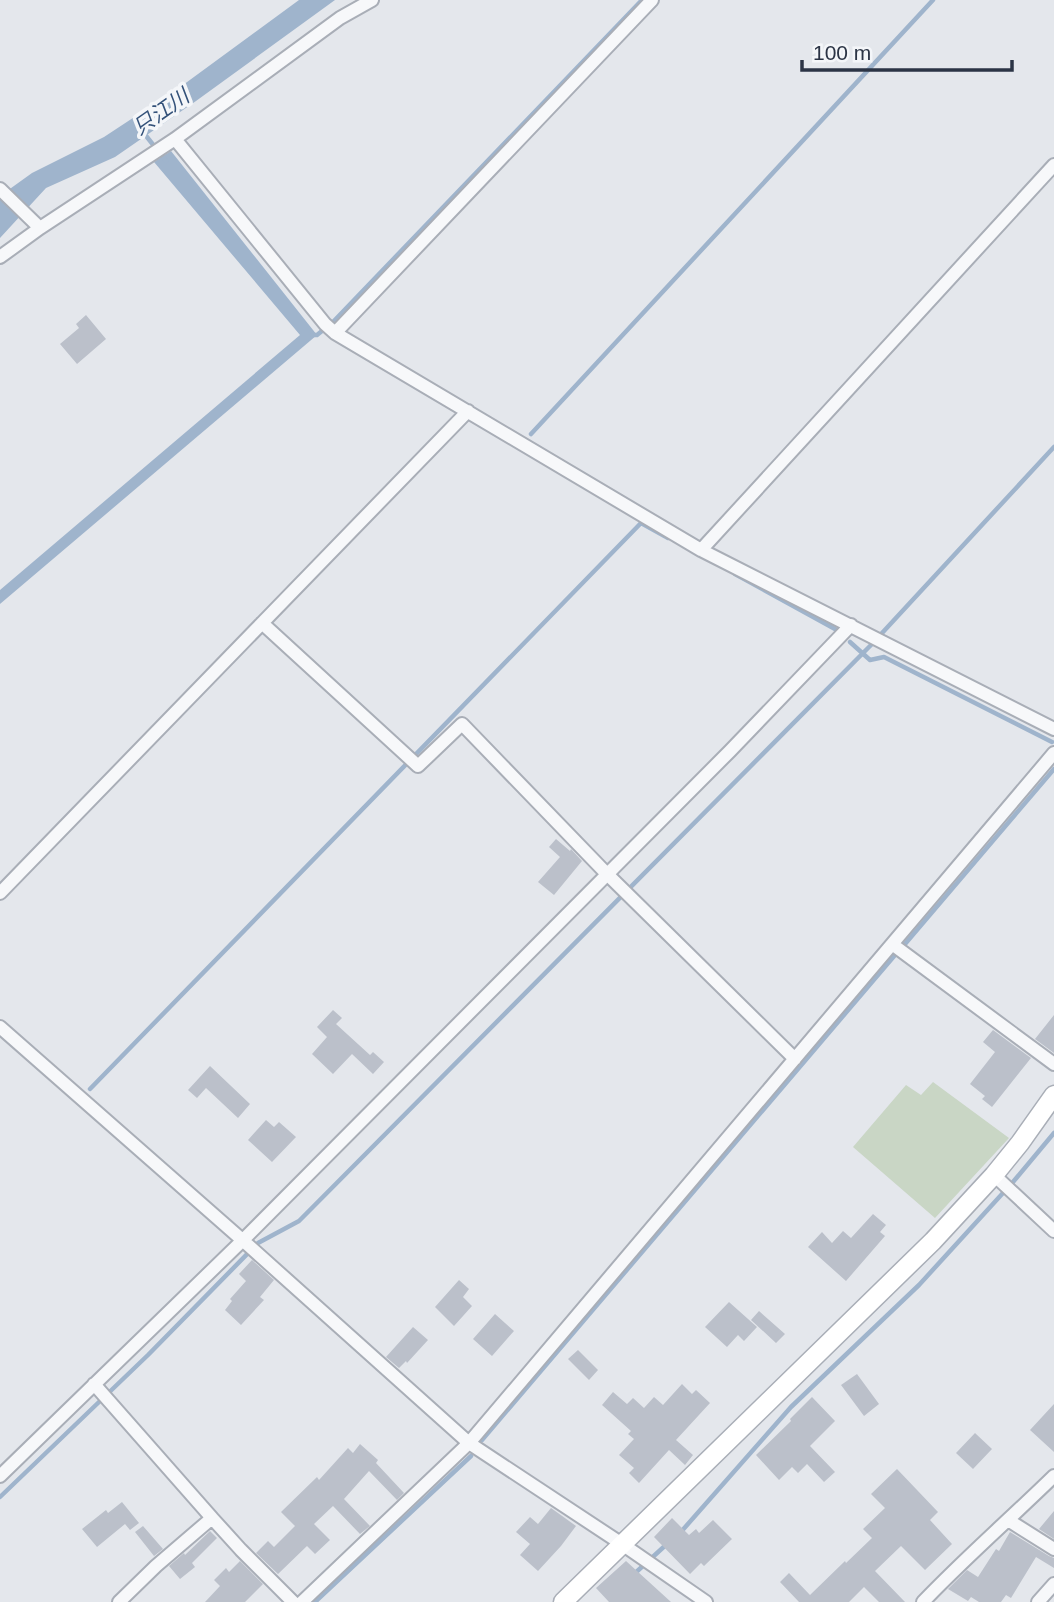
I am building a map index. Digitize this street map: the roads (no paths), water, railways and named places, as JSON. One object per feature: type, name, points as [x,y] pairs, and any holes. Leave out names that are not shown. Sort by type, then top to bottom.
[{"type":"street","points":[[0,257],[175,139],[340,18],[372,0]]},
{"type":"street","points":[[330,328],[652,0]]},
{"type":"street","points":[[175,139],[330,328],[701,550],[1054,729]]},
{"type":"street","points":[[701,550],[1054,165]]},
{"type":"street","points":[[0,189],[40,228]]},
{"type":"street","points":[[0,893],[468,411]]},
{"type":"street","points":[[262,623],[418,765],[462,724],[607,873],[795,1059]]},
{"type":"street","points":[[0,1476],[250,1246],[607,873],[730,751],[851,625]]},
{"type":"street","points":[[302,1602],[469,1443],[1054,753]]},
{"type":"street","points":[[892,944],[1054,1064]]},
{"type":"street","points":[[0,1027],[469,1443],[706,1602]]},
{"type":"street","points":[[564,1602],[933,1241],[1003,1183],[1020,1143],[1054,1095]]},
{"type":"street","points":[[1003,1183],[1054,1231]]},
{"type":"street","points":[[97,1387],[241,1550],[293,1602]]},
{"type":"street","points":[[923,1602],[957,1566],[1054,1476]]},
{"type":"street","points":[[119,1602],[212,1518]]},
{"type":"street","points":[[1009,1520],[1054,1549]]},
{"type":"street","points":[[1038,1602],[1054,1584]]},
{"type":"water","name":"只江川","points":[[299,0],[335,0],[115,157],[46,188],[0,238],[0,196],[32,173],[104,137],[183,85]]},
{"type":"water","points":[[171,151],[317,335],[0,604],[0,590],[300,335],[154,162]]},
{"type":"waterway","points":[[312,335],[317,335],[333,322],[642,0]]},
{"type":"waterway","points":[[531,434],[933,0]]},
{"type":"waterway","name":"只江川","points":[[143,132],[166,161]]},
{"type":"waterway","points":[[0,1497],[148,1355],[258,1243],[299,1221],[871,645],[1054,447]]},
{"type":"waterway","points":[[90,1089],[641,523],[668,538]]},
{"type":"waterway","points":[[735,574],[835,629]]},
{"type":"waterway","points":[[850,642],[870,660],[884,657],[1052,742]]},
{"type":"waterway","points":[[905,944],[1054,769]]},
{"type":"waterway","points":[[482,1440],[895,955]]},
{"type":"waterway","points":[[680,1533],[791,1407],[919,1285],[1054,1133]]},
{"type":"waterway","points":[[315,1602],[471,1456]]},
{"type":"waterway","points":[[633,1575],[668,1543]]}]
